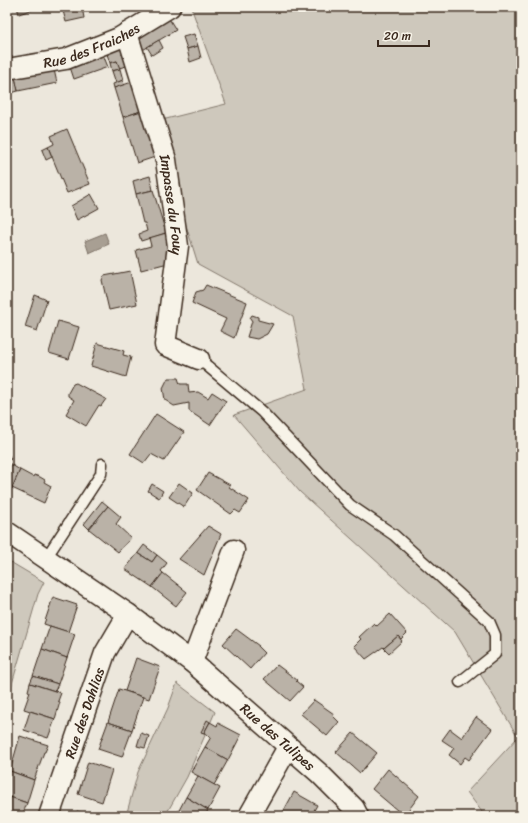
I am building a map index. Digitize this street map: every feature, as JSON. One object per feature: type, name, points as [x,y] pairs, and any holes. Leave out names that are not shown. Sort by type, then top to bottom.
[{"type":"street","name":"Rue des Fraiches","points":[[7,69],[66,58],[119,38],[170,7]]},
{"type":"street","name":"Impasse du Fouy","points":[[127,33],[166,160],[178,246],[165,345],[199,359]]},
{"type":"street","name":"Rue des Tulipes","points":[[7,532],[128,614],[192,662],[288,747],[319,772],[354,808],[358,816]]},
{"type":"street","points":[[192,662],[234,550]]},
{"type":"street","name":"Rue des Dahlias","points":[[49,816],[105,653],[128,614]]},
{"type":"street","points":[[249,816],[288,747]]},
{"type":"lane","points":[[199,359],[262,412],[350,505],[394,535],[489,621],[495,635],[495,654],[460,682]]},
{"type":"lane","points":[[46,558],[101,474],[102,464]]},
{"type":"shaded area","points":[[191,7],[521,7],[521,816],[485,816],[467,792],[518,737],[455,632],[300,492],[234,415],[307,389],[293,316],[198,264],[154,122],[226,104]]},
{"type":"shaded area","points":[[105,233],[109,244],[89,253],[85,241]]},
{"type":"shaded area","points":[[7,560],[44,582],[38,594],[7,701]]},
{"type":"shaded area","points":[[177,683],[215,712],[187,777],[165,816],[126,816],[138,772],[168,708]]},
{"type":"building","points":[[17,7],[40,7],[19,14]]},
{"type":"building","points":[[62,7],[82,7],[84,18],[66,22]]},
{"type":"building","points":[[168,17],[176,30],[141,51],[138,39],[140,35]]},
{"type":"building","points":[[194,34],[198,46],[187,49],[183,37]]},
{"type":"building","points":[[159,40],[163,48],[152,55],[147,47]]},
{"type":"building","points":[[198,46],[201,58],[190,62],[187,49]]},
{"type":"building","points":[[124,47],[130,65],[119,68],[117,61],[110,63],[106,51]]},
{"type":"building","points":[[102,52],[108,67],[74,79],[69,64]]},
{"type":"building","points":[[117,61],[120,69],[112,71],[110,63]]},
{"type":"building","points":[[53,65],[57,83],[18,91],[14,73]]},
{"type":"building","points":[[120,69],[123,80],[116,83],[112,71]]},
{"type":"building","points":[[14,73],[18,91],[8,94],[7,74]]},
{"type":"building","points":[[123,80],[124,85],[114,88],[113,84]]},
{"type":"building","points":[[135,81],[144,110],[123,117],[114,88]]},
{"type":"building","points":[[144,110],[158,156],[137,163],[123,117]]},
{"type":"building","points":[[67,129],[90,184],[67,193],[48,147],[54,144],[51,136]]},
{"type":"building","points":[[48,147],[52,157],[46,160],[42,150]]},
{"type":"building","points":[[150,176],[153,190],[136,194],[133,181]]},
{"type":"building","points":[[153,190],[166,233],[141,241],[139,234],[147,231],[145,223],[143,223],[136,194]]},
{"type":"building","points":[[91,194],[99,208],[77,220],[71,206]]},
{"type":"building","points":[[166,233],[170,249],[168,263],[141,270],[136,250],[151,246],[149,238]]},
{"type":"building","points":[[130,271],[137,304],[109,310],[102,280],[104,276]]},
{"type":"building","points":[[206,285],[247,302],[234,338],[220,331],[226,319],[192,303],[196,292],[203,290]]},
{"type":"building","points":[[35,295],[47,300],[37,331],[25,327]]},
{"type":"building","points":[[252,315],[258,317],[258,320],[273,324],[267,334],[257,339],[247,337],[252,321],[250,318]]},
{"type":"building","points":[[58,321],[79,327],[69,359],[49,353]]},
{"type":"building","points":[[97,343],[124,351],[123,355],[131,357],[126,377],[91,366]]},
{"type":"building","points":[[168,378],[178,378],[180,384],[188,384],[189,393],[198,392],[208,398],[212,392],[226,401],[210,425],[189,411],[189,403],[174,406],[165,400],[163,388]]},
{"type":"building","points":[[76,383],[106,399],[101,406],[99,405],[86,426],[66,414],[74,400],[68,396],[68,393],[73,384]]},
{"type":"building","points":[[156,414],[184,432],[164,461],[151,454],[144,463],[130,454]]},
{"type":"building","points":[[7,452],[11,459],[8,462],[7,462]]},
{"type":"building","points":[[7,462],[20,470],[12,488],[7,485]]},
{"type":"building","points":[[20,470],[33,477],[34,475],[40,477],[45,480],[44,482],[51,486],[44,503],[12,488]]},
{"type":"building","points":[[208,473],[230,485],[229,487],[249,500],[240,513],[235,510],[231,514],[197,490]]},
{"type":"building","points":[[179,483],[193,493],[184,507],[169,497]]},
{"type":"building","points":[[152,484],[163,491],[159,498],[148,491]]},
{"type":"building","points":[[102,501],[108,506],[89,529],[84,524]]},
{"type":"building","points":[[108,506],[121,517],[116,524],[131,538],[118,552],[89,529]]},
{"type":"building","points":[[208,526],[221,534],[204,575],[179,559]]},
{"type":"building","points":[[144,545],[157,555],[152,562],[138,553]]},
{"type":"building","points":[[138,553],[152,562],[157,555],[167,563],[161,571],[163,573],[152,587],[125,569]]},
{"type":"building","points":[[163,573],[187,592],[176,606],[152,587]]},
{"type":"building","points":[[53,597],[77,605],[68,632],[44,624]]},
{"type":"building","points":[[390,614],[407,633],[401,639],[398,636],[384,648],[383,647],[366,659],[354,646],[361,639],[359,637],[374,623],[377,626]]},
{"type":"building","points":[[50,626],[75,634],[67,658],[42,649]]},
{"type":"building","points":[[236,629],[259,646],[258,647],[264,653],[250,669],[223,644]]},
{"type":"building","points":[[398,636],[402,641],[389,653],[384,648]]},
{"type":"building","points":[[42,649],[67,658],[58,684],[33,676]]},
{"type":"building","points":[[136,658],[160,667],[149,699],[125,691]]},
{"type":"building","points":[[277,665],[297,680],[296,681],[303,687],[290,701],[264,679]]},
{"type":"building","points":[[33,676],[58,684],[55,691],[30,683]]},
{"type":"building","points":[[30,683],[61,693],[55,719],[24,709],[30,692],[28,691]]},
{"type":"building","points":[[119,689],[143,697],[132,730],[108,722]]},
{"type":"building","points":[[314,700],[334,714],[333,716],[339,722],[327,736],[301,714]]},
{"type":"building","points":[[30,711],[55,719],[48,738],[24,730]]},
{"type":"building","points":[[476,717],[492,729],[469,760],[465,757],[460,764],[449,755],[454,748],[442,740],[450,729],[462,738]]},
{"type":"building","points":[[207,720],[210,722],[204,733],[201,732]]},
{"type":"building","points":[[108,722],[132,730],[122,757],[98,749]]},
{"type":"building","points":[[210,722],[217,726],[218,723],[241,735],[228,760],[205,747],[211,737],[204,733]]},
{"type":"building","points":[[141,733],[149,736],[145,748],[137,746]]},
{"type":"building","points":[[353,733],[377,753],[360,773],[336,752]]},
{"type":"building","points":[[20,736],[48,745],[34,780],[10,771]]},
{"type":"building","points":[[205,747],[228,760],[214,785],[191,772]]},
{"type":"building","points":[[88,762],[112,770],[102,802],[78,794]]},
{"type":"building","points":[[388,769],[419,796],[404,816],[372,789]]},
{"type":"building","points":[[10,771],[34,780],[27,803],[7,796],[7,780]]},
{"type":"building","points":[[198,776],[220,788],[208,810],[186,797]]},
{"type":"building","points":[[294,792],[317,805],[311,816],[281,816]]},
{"type":"building","points":[[7,796],[27,803],[22,816],[7,816]]},
{"type":"building","points":[[186,797],[208,810],[205,816],[176,816]]},
{"type":"building","points":[[77,811],[91,816],[76,816]]}]
